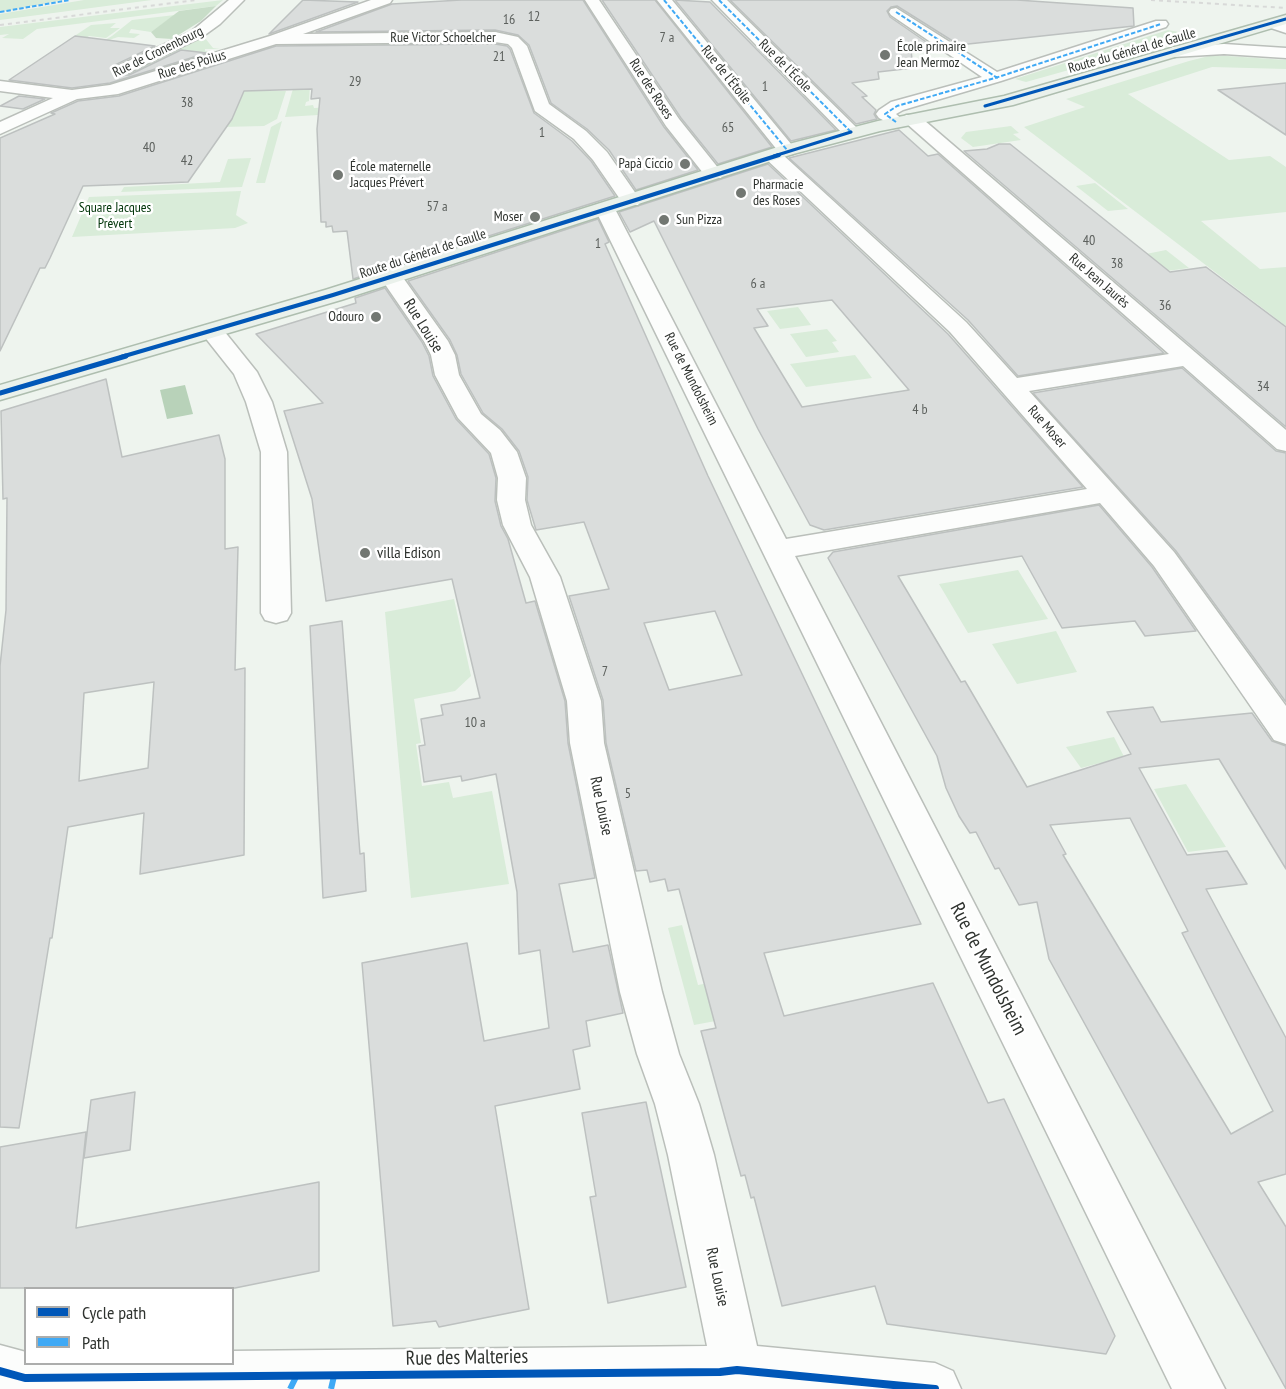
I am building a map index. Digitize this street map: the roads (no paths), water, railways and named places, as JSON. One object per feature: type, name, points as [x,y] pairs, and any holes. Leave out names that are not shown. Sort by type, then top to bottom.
[{"type":"main road","name":"Route du Général de Gaulle","points":[[0,393],[391,277],[780,152],[904,120],[1006,101],[1173,52],[1282,24]]},
{"type":"street","name":"Rue de Cronenbourg","points":[[72,95],[197,34],[237,0]]},
{"type":"street","name":"Rue des Poilus","points":[[0,129],[72,95],[112,90],[275,39],[385,0]]},
{"type":"street","name":"Rue des Roses","points":[[592,0],[672,122],[714,174]]},
{"type":"street","name":"Rue de l'Étoile","points":[[664,0],[780,152]]},
{"type":"street","name":"Rue de l'École","points":[[719,0],[851,132]]},
{"type":"street","points":[[896,12],[995,78]]},
{"type":"street","name":"Route du Général de Gaulle","points":[[904,120],[885,114],[897,106],[995,78],[1161,24]]},
{"type":"street","points":[[1282,24],[1276,31],[1286,38]]},
{"type":"street","name":"Rue Victor Schoelcher","points":[[275,39],[495,37],[513,40],[519,46],[541,107],[580,135],[600,156],[618,205]]},
{"type":"street","points":[[1173,52],[1224,49],[1286,53]]},
{"type":"street","points":[[0,86],[72,95]]},
{"type":"street","name":"Rue Jean Jaurès","points":[[904,120],[1286,443]]},
{"type":"street","name":"Rue Moser","points":[[780,152],[958,327],[1164,560],[1286,731]]},
{"type":"street","name":"Rue de Mundolsheim","points":[[618,205],[777,550],[1199,1389]]},
{"type":"street","name":"Rue Louise","points":[[391,277],[436,341],[443,355],[447,375],[471,418],[491,436],[504,452],[512,478],[511,500],[518,525],[544,577],[584,701],[587,742],[641,992],[658,1054],[677,1104],[691,1155],[726,1377]]},
{"type":"street","points":[[212,331],[245,372],[259,402],[274,452],[276,613]]},
{"type":"street","points":[[1011,386],[1188,358]]},
{"type":"street","points":[[777,550],[1106,494]]},
{"type":"street","name":"Rue des Malteries","points":[[0,1371],[25,1378],[313,1382],[726,1377],[934,1389]]},
{"type":"railway","points":[[0,25],[196,0]]},
{"type":"railway","points":[[1151,0],[1286,8]]},
{"type":"place","name":"École primaire Jean Mermoz","points":[[885,55]]},
{"type":"place","name":"Papà Ciccio","points":[[685,164]]},
{"type":"place","name":"École maternelle Jacques Prévert","points":[[338,175]]},
{"type":"place","name":"Pharmacie des Roses","points":[[741,193]]},
{"type":"place","name":"Moser","points":[[535,217]]},
{"type":"place","name":"Sun Pizza","points":[[664,220]]},
{"type":"place","name":"Odouro","points":[[376,317]]},
{"type":"place","name":"villa Edison","points":[[365,553]]},
{"type":"park label","name":"Square Jacques Prévert","points":[[115,216]]}]
